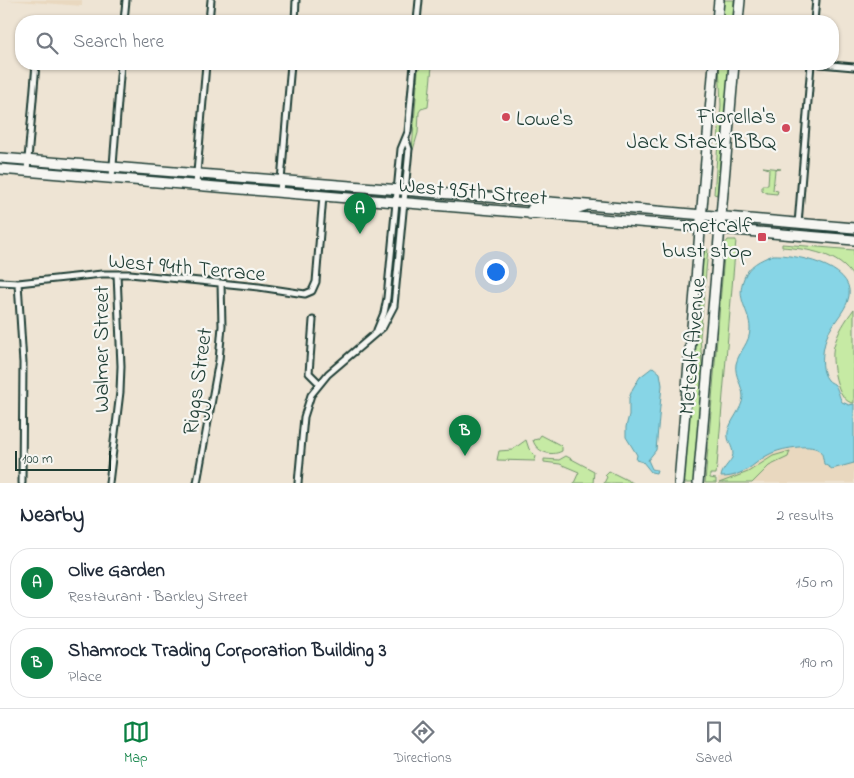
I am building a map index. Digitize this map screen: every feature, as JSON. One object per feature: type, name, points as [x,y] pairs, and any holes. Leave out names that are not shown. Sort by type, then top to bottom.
[{"type":"main road","points":[[717,15],[718,0]]},
{"type":"main road","points":[[739,15],[740,0]]},
{"type":"main road","name":"Metcalf Avenue","points":[[679,483],[714,70]]},
{"type":"main road","name":"Metcalf Avenue","points":[[698,483],[733,70]]},
{"type":"main road","name":"West 95th Street","points":[[0,158],[854,228]]},
{"type":"main road","name":"West 95th Street","points":[[0,169],[854,240]]},
{"type":"main road","points":[[530,214],[532,209],[572,210],[587,205]]},
{"type":"street","points":[[125,15],[126,0]]},
{"type":"street","points":[[210,15],[211,0]]},
{"type":"street","points":[[295,15],[296,0]]},
{"type":"street","points":[[418,15],[419,0]]},
{"type":"street","points":[[815,15],[816,0]]},
{"type":"street","points":[[839,66],[854,67]]},
{"type":"street","points":[[27,171],[36,70]]},
{"type":"street","points":[[112,178],[120,70]]},
{"type":"street","points":[[196,185],[206,70]]},
{"type":"street","points":[[280,192],[290,70]]},
{"type":"street","points":[[298,483],[304,417],[311,395],[319,383],[377,331],[386,304],[401,190],[409,149],[406,140],[413,70]]},
{"type":"street","points":[[798,224],[811,70]]},
{"type":"street","name":"West 94th Terrace","points":[[0,282],[18,283],[135,274],[259,287],[305,294],[312,292],[316,282],[323,196]]},
{"type":"street","name":"Walmer Street","points":[[109,483],[120,392],[121,366],[117,274]]},
{"type":"street","points":[[18,283],[23,363],[22,483]]},
{"type":"street","name":"Riggs Street","points":[[197,483],[219,366],[222,326],[221,283]]},
{"type":"street","points":[[313,320],[309,373],[319,383]]},
{"type":"shaded area","points":[[7,0],[82,0],[82,6]]},
{"type":"shaded area","points":[[796,447],[819,450],[824,464],[832,469],[854,463],[854,483],[718,483],[718,478],[727,477],[745,470],[769,454]]},
{"type":"green space","points":[[724,0],[734,0],[733,15],[723,15]]},
{"type":"green space","points":[[432,70],[428,107],[421,109],[419,112],[418,133],[412,150],[418,71]]},
{"type":"green space","points":[[719,70],[728,70],[717,195],[714,194],[721,105]]},
{"type":"green space","points":[[763,167],[781,169],[775,170],[773,190],[778,191],[777,194],[767,193],[762,190],[762,185],[768,185],[769,169]]},
{"type":"green space","points":[[728,240],[736,240],[717,466],[716,474],[710,474],[710,478],[716,479],[716,483],[705,483],[725,244]]},
{"type":"green space","points":[[782,244],[854,250],[854,278],[840,263],[831,258],[812,251],[782,247]]},
{"type":"green space","points":[[705,249],[708,249],[700,337],[703,376],[694,483],[684,483],[702,264]]},
{"type":"green space","points":[[854,309],[854,403],[848,401],[839,389],[834,370],[833,352],[840,331]]},
{"type":"green space","points":[[541,435],[560,445],[562,451],[553,454],[537,448],[533,440],[538,439]]},
{"type":"green space","points":[[526,440],[529,449],[536,456],[535,461],[497,460],[499,451],[512,450]]},
{"type":"green space","points":[[790,451],[788,457],[769,466],[752,483],[719,483],[748,472],[773,456]]},
{"type":"green space","points":[[566,456],[594,471],[593,483],[574,483],[579,472],[560,464],[544,462],[544,459],[559,460]]},
{"type":"green space","points":[[609,471],[633,483],[604,483],[607,477],[605,475]]},
{"type":"water","points":[[773,255],[807,259],[820,264],[842,276],[848,285],[849,296],[847,302],[826,339],[823,351],[823,364],[826,377],[834,384],[842,402],[849,405],[854,404],[854,463],[832,469],[824,464],[819,450],[808,447],[794,447],[770,454],[738,474],[721,477],[733,455],[728,432],[741,406],[743,397],[736,373],[736,364],[750,334],[748,316],[741,293],[742,286],[746,273],[752,266]]},
{"type":"water","points":[[653,367],[660,373],[662,385],[656,450],[648,460],[652,469],[657,470],[656,473],[651,472],[643,462],[636,460],[637,455],[626,437],[629,398],[640,377]]},
{"type":"place","name":"Lowe's","points":[[506,117]]},
{"type":"place","name":"Fiorella's Jack Stack BBQ","points":[[786,128]]},
{"type":"place","name":"Olive Garden","points":[[360,234]]},
{"type":"place","name":"metcalf bust stop","points":[[762,237]]},
{"type":"place","name":"Shamrock Trading Corporation Building 3","points":[[465,456]]}]
